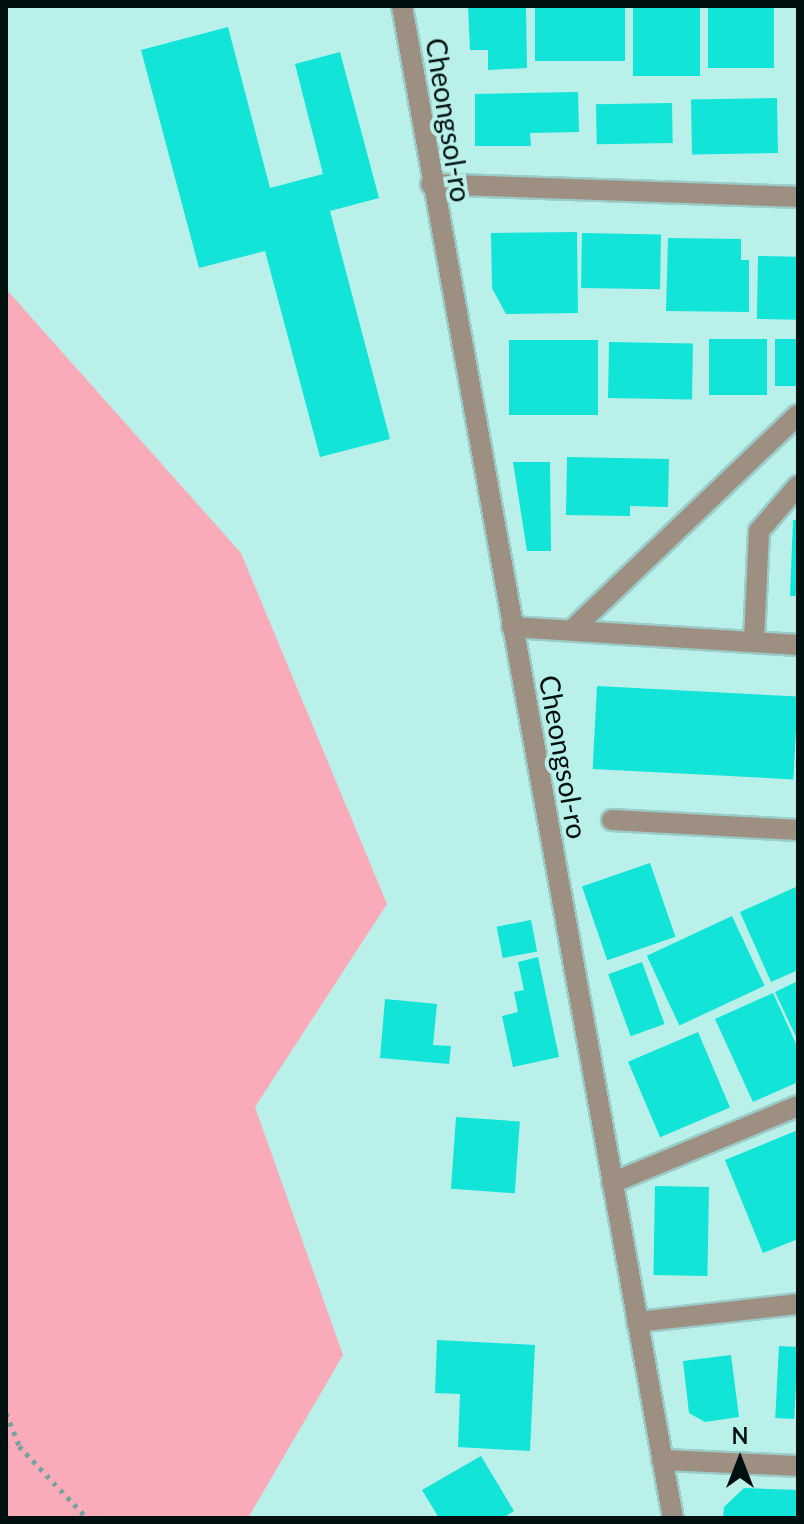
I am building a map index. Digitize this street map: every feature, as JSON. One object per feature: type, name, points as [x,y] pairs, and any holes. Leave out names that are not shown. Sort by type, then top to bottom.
[{"type":"street","name":"Cheongsol-ro","points":[[402,6],[431,184],[673,1518]]},
{"type":"street","points":[[431,184],[798,197]]},
{"type":"street","points":[[572,630],[798,415]]},
{"type":"street","points":[[754,641],[759,531],[798,486]]},
{"type":"street","points":[[512,627],[798,645]]},
{"type":"street","points":[[612,820],[798,830]]},
{"type":"street","points":[[612,1183],[798,1106]]},
{"type":"street","points":[[637,1322],[798,1304]]},
{"type":"street","points":[[662,1460],[798,1466]]},
{"type":"path","points":[[6,1413],[19,1446],[87,1518]]},
{"type":"shaded area","points":[[6,289],[241,553],[387,904],[255,1107],[343,1355],[248,1518],[6,1518]]},
{"type":"building","points":[[468,6],[526,6],[527,68],[488,70],[488,50],[470,50]]},
{"type":"building","points":[[535,6],[625,6],[625,61],[535,61]]},
{"type":"building","points":[[633,6],[700,6],[700,76],[633,76]]},
{"type":"building","points":[[708,6],[774,6],[774,68],[708,68]]},
{"type":"building","points":[[228,27],[270,188],[323,174],[295,64],[340,52],[379,198],[330,211],[390,439],[320,457],[265,251],[199,268],[141,50]]},
{"type":"building","points":[[578,92],[579,132],[530,133],[531,146],[475,146],[475,94]]},
{"type":"building","points":[[777,98],[778,153],[692,154],[691,100]]},
{"type":"building","points":[[672,103],[673,143],[597,144],[596,104]]},
{"type":"building","points":[[577,232],[578,313],[506,314],[492,288],[491,233]]},
{"type":"building","points":[[582,233],[661,234],[660,289],[581,288]]},
{"type":"building","points":[[668,238],[741,239],[741,260],[749,260],[749,312],[666,311]]},
{"type":"building","points":[[758,256],[798,257],[797,320],[757,319]]},
{"type":"building","points":[[709,339],[767,339],[767,395],[709,395]]},
{"type":"building","points":[[775,339],[798,339],[798,386],[775,386]]},
{"type":"building","points":[[509,340],[598,340],[598,415],[509,415]]},
{"type":"building","points":[[609,342],[693,343],[692,399],[608,398]]},
{"type":"building","points":[[567,457],[669,459],[668,507],[630,506],[630,516],[566,515]]},
{"type":"building","points":[[513,462],[550,462],[551,551],[527,551]]},
{"type":"building","points":[[793,520],[798,520],[798,596],[790,596]]},
{"type":"building","points":[[597,686],[798,697],[793,779],[593,769]]},
{"type":"building","points":[[650,863],[675,937],[607,960],[582,886]]},
{"type":"building","points":[[798,886],[798,970],[771,982],[740,912]]},
{"type":"building","points":[[732,916],[765,986],[679,1026],[647,956]]},
{"type":"building","points":[[531,920],[537,951],[503,958],[497,927]]},
{"type":"building","points":[[538,957],[559,1057],[513,1067],[502,1016],[518,1012],[514,992],[524,990],[518,962]]},
{"type":"building","points":[[642,962],[665,1024],[631,1036],[608,974]]},
{"type":"building","points":[[798,981],[798,1041],[775,992]]},
{"type":"building","points":[[773,993],[798,1048],[798,1082],[753,1102],[715,1019]]},
{"type":"building","points":[[385,999],[437,1004],[433,1045],[451,1046],[449,1064],[380,1058]]},
{"type":"building","points":[[698,1032],[730,1107],[660,1137],[628,1062]]},
{"type":"building","points":[[456,1117],[520,1121],[515,1193],[451,1189]]},
{"type":"building","points":[[798,1130],[798,1239],[763,1253],[725,1160]]},
{"type":"building","points":[[655,1186],[709,1187],[707,1276],[653,1275]]},
{"type":"building","points":[[437,1340],[535,1345],[530,1451],[458,1447],[460,1394],[435,1393]]},
{"type":"building","points":[[779,1346],[798,1347],[794,1419],[775,1418]]},
{"type":"building","points":[[731,1355],[739,1417],[705,1422],[689,1413],[683,1361]]},
{"type":"building","points":[[481,1456],[514,1511],[503,1518],[439,1518],[422,1490]]},
{"type":"building","points":[[744,1488],[798,1490],[798,1518],[723,1518],[724,1507]]}]
